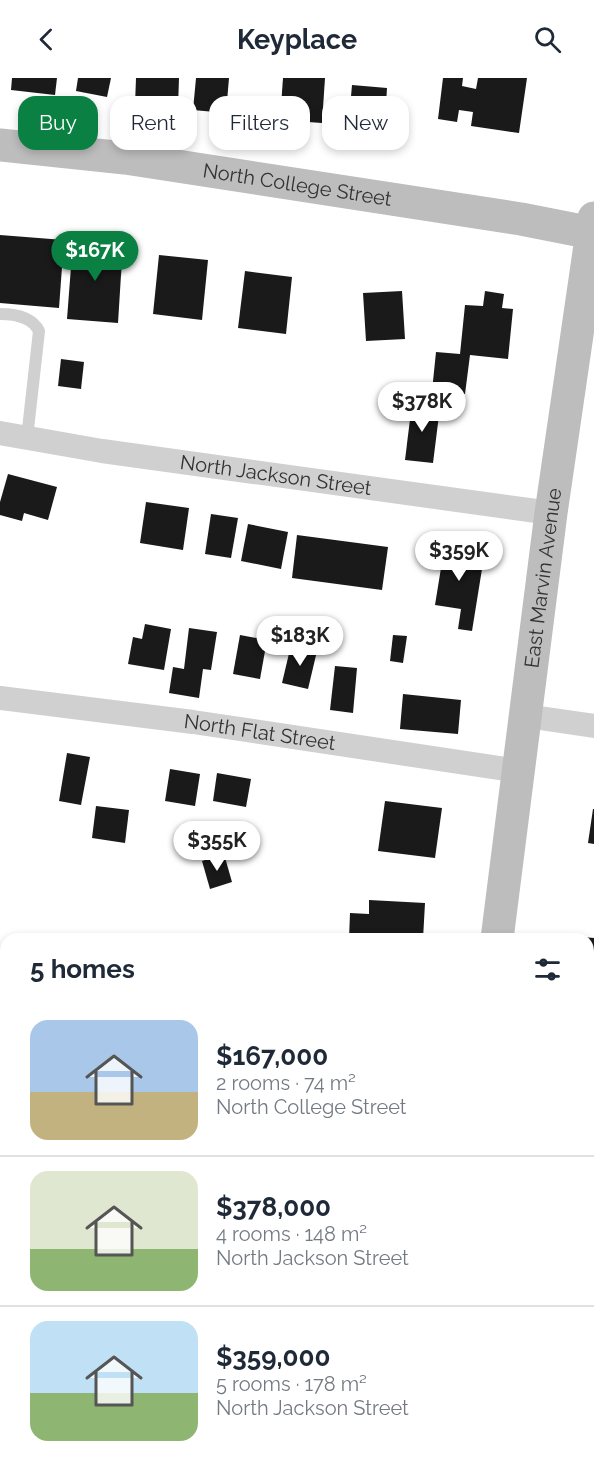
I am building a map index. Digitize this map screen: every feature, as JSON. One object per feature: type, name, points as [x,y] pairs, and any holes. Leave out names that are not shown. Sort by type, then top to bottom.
[{"type":"main road","name":"North College Street","points":[[0,145],[125,158],[521,219],[593,225]]},
{"type":"main road","name":"East Marvin Avenue","points":[[498,933],[551,513],[593,225]]},
{"type":"street","name":"North Jackson Street","points":[[0,433],[102,451],[551,513]]},
{"type":"street","name":"North Flat Street","points":[[0,698],[193,722],[519,771]]},
{"type":"street","points":[[526,717],[594,726]]},
{"type":"lane","points":[[0,314],[28,319],[36,325],[39,331],[27,438]]},
{"type":"building","points":[[12,78],[57,78],[55,95],[11,90]]},
{"type":"building","points":[[78,78],[111,78],[107,97],[76,91]]},
{"type":"building","points":[[136,78],[179,78],[178,96],[135,96]]},
{"type":"building","points":[[196,78],[229,78],[227,96],[209,96],[209,111],[197,110],[197,96],[194,96]]},
{"type":"building","points":[[283,78],[325,78],[322,123],[310,122],[310,96],[282,96]]},
{"type":"building","points":[[443,78],[463,78],[462,86],[476,89],[478,78],[527,78],[519,133],[471,126],[473,112],[459,110],[457,122],[438,119]]},
{"type":"building","points":[[352,85],[387,88],[386,96],[351,96]]},
{"type":"building","points":[[0,235],[64,240],[59,308],[0,303]]},
{"type":"building","points":[[73,241],[123,244],[118,323],[67,319]]},
{"type":"building","points":[[159,255],[208,260],[202,320],[153,314]]},
{"type":"building","points":[[245,271],[292,277],[286,334],[238,328]]},
{"type":"building","points":[[402,291],[405,339],[366,341],[363,293]]},
{"type":"building","points":[[485,291],[504,294],[502,308],[513,309],[508,359],[470,355],[465,394],[432,391],[436,352],[460,354],[465,305],[483,306]]},
{"type":"building","points":[[61,359],[84,362],[81,389],[58,386]]},
{"type":"building","points":[[412,403],[440,407],[433,463],[405,460]]},
{"type":"building","points":[[8,474],[57,487],[48,520],[24,513],[22,521],[0,515],[0,502]]},
{"type":"building","points":[[146,502],[189,508],[183,550],[140,543]]},
{"type":"building","points":[[211,514],[238,518],[231,558],[205,554]]},
{"type":"building","points":[[248,524],[288,532],[281,569],[241,561]]},
{"type":"building","points":[[297,535],[388,547],[382,590],[292,578]]},
{"type":"building","points":[[446,537],[471,542],[467,567],[482,569],[472,631],[458,629],[461,609],[435,605]]},
{"type":"building","points":[[145,624],[171,629],[164,670],[128,664],[133,637],[142,639]]},
{"type":"building","points":[[189,628],[217,632],[211,670],[203,669],[199,698],[169,693],[173,667],[184,669]]},
{"type":"building","points":[[240,635],[267,640],[260,679],[233,674]]},
{"type":"building","points":[[393,635],[407,636],[403,663],[390,661]]},
{"type":"building","points":[[291,645],[317,651],[308,689],[282,683]]},
{"type":"building","points":[[335,666],[357,668],[353,713],[330,710]]},
{"type":"building","points":[[403,694],[461,700],[458,734],[400,729]]},
{"type":"building","points":[[67,753],[90,757],[81,805],[59,801]]},
{"type":"building","points":[[170,769],[200,774],[195,806],[165,801]]},
{"type":"building","points":[[217,773],[251,779],[246,807],[213,801]]},
{"type":"building","points":[[385,801],[442,808],[435,858],[378,851]]},
{"type":"building","points":[[96,806],[129,810],[125,843],[92,838]]},
{"type":"building","points":[[594,809],[594,844],[588,843]]},
{"type":"building","points":[[224,854],[232,882],[210,889],[202,861]]},
{"type":"building","points":[[369,900],[425,903],[423,933],[349,933],[350,913],[369,914]]}]
